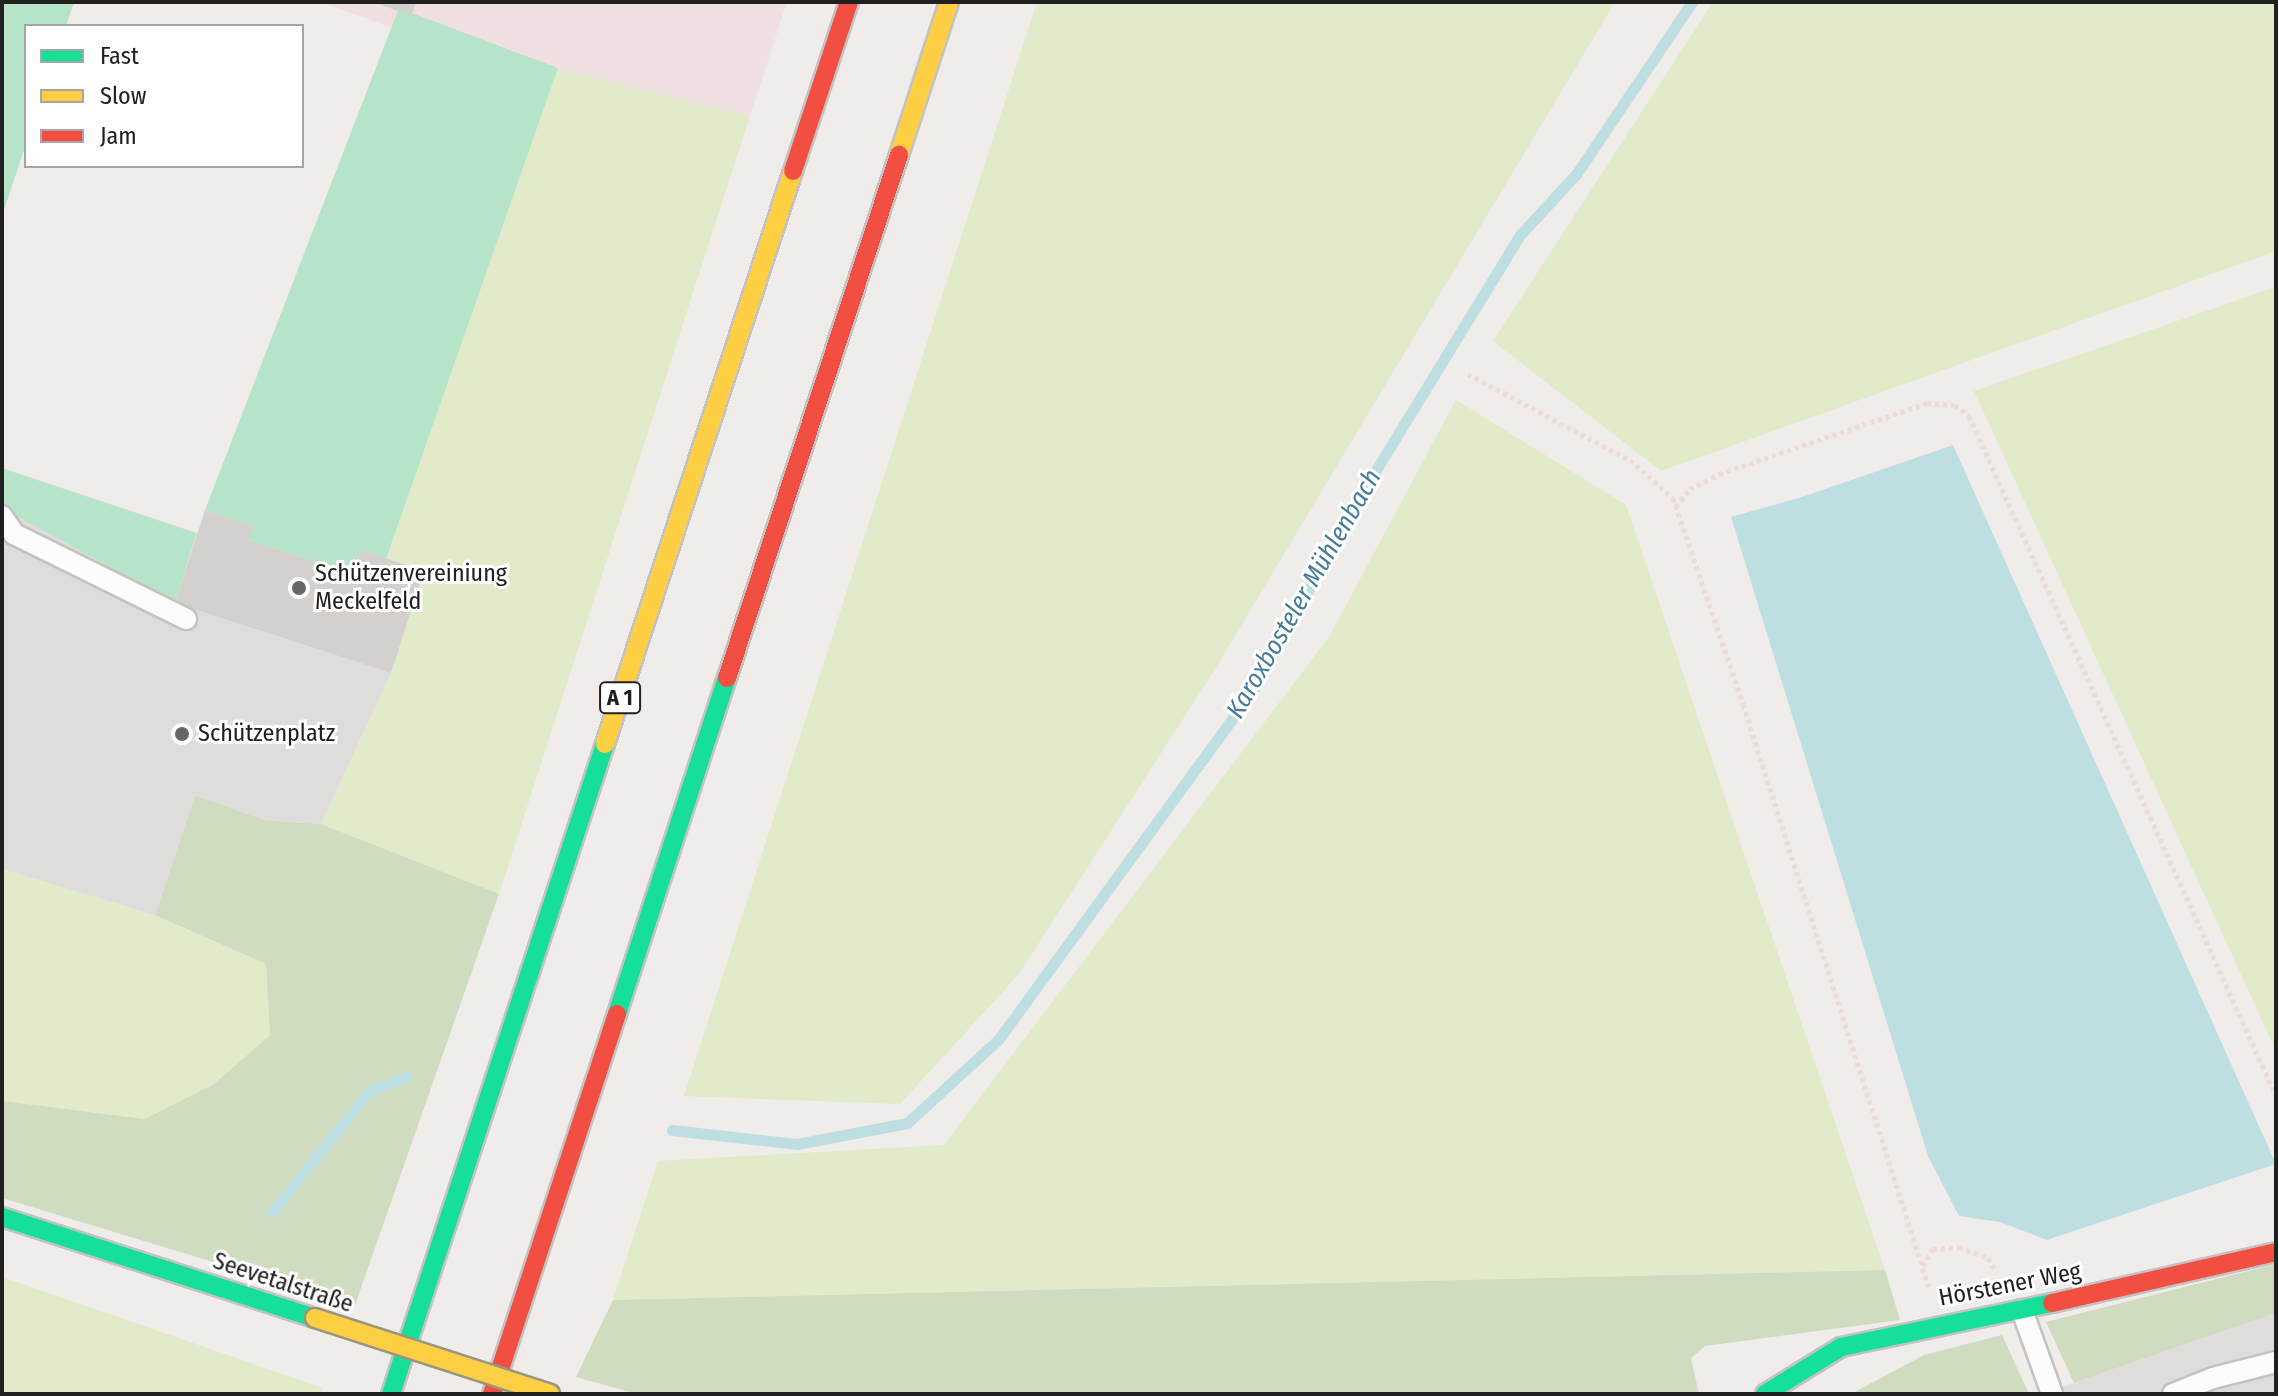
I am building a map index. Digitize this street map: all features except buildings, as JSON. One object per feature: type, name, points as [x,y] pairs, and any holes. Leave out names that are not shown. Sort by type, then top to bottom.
[{"type":"main road","name":"A 1","points":[[391,1394],[849,2]]},
{"type":"main road","points":[[492,1394],[949,2]]},
{"type":"main road","name":"Seevetalstraße","points":[[2,1217],[550,1394]]},
{"type":"main road","name":"Hörstener Weg","points":[[1765,1394],[1841,1347],[1940,1323],[2022,1310],[2276,1252]]},
{"type":"lane","points":[[2,516],[14,534],[186,619]]},
{"type":"lane","points":[[2022,1310],[2052,1394]]},
{"type":"lane","points":[[2173,1394],[2213,1378],[2276,1362]]},
{"type":"path","points":[[1468,374],[1630,460],[1673,498],[1940,1323]]},
{"type":"path","points":[[1676,507],[1690,489],[1719,474],[1927,403],[1955,405],[1969,416],[2276,1096]]},
{"type":"path","points":[[1922,1267],[1933,1249],[1959,1247],[1988,1258],[1998,1274],[1995,1315]]},
{"type":"shaded area","points":[[321,2],[787,2],[750,116],[558,68],[400,8],[392,28]]},
{"type":"shaded area","name":"Schützenplatz","points":[[19,517],[175,603],[391,673],[321,824],[265,820],[195,795],[155,915],[2,869],[2,519]]},
{"type":"shaded area","points":[[2276,1313],[2276,1394],[2042,1394],[2074,1383]]},
{"type":"green space","points":[[2,2],[74,2],[67,24],[24,24],[24,150],[2,216]]},
{"type":"green space","points":[[1037,2],[1615,2],[1217,666],[1019,974],[900,1104],[684,1096]]},
{"type":"green space","points":[[1713,2],[2276,2],[2276,251],[1661,471],[1493,341]]},
{"type":"green space","points":[[399,8],[558,68],[386,559],[361,550],[353,574],[248,540],[252,526],[205,510]]},
{"type":"green space","points":[[558,68],[750,116],[499,894],[321,824],[391,673],[424,572],[386,559]]},
{"type":"green space","points":[[2276,287],[2276,1051],[1974,391]]},
{"type":"green space","points":[[1456,400],[1626,505],[1885,1270],[613,1300],[658,1161],[944,1145],[1329,637]]},
{"type":"green space","points":[[2,468],[197,533],[175,603],[2,519]]},
{"type":"green space","points":[[195,795],[265,820],[321,824],[499,894],[355,1305],[2,1198],[2,1101],[145,1119],[214,1084],[270,1035],[266,964],[155,915]]},
{"type":"green space","points":[[2,869],[155,915],[266,964],[270,1035],[214,1084],[145,1119],[2,1101]]},
{"type":"green space","points":[[2276,1264],[2276,1313],[2074,1383],[2046,1322]]},
{"type":"green space","points":[[1885,1270],[1900,1320],[1705,1346],[1691,1358],[1699,1394],[637,1394],[576,1377],[613,1300]]},
{"type":"green space","points":[[2,1277],[323,1388],[321,1394],[2,1394]]},
{"type":"green space","points":[[2002,1335],[2029,1394],[1851,1394],[1924,1355]]},
{"type":"water","points":[[1953,445],[2276,1164],[2047,1240],[2000,1222],[1959,1216],[1928,1156],[1731,517],[1802,497]]},
{"type":"waterway","name":"Karoxbosteler Mühlenbach","points":[[672,1130],[797,1144],[907,1123],[998,1040],[1254,689],[1360,496],[1520,235],[1577,173],[1692,2]]},
{"type":"waterway","name":"Karoxbosteler Mühlenbach","points":[[272,1212],[369,1091],[406,1077]]},
{"type":"traffic: fast","points":[[617,1014],[727,678]]},
{"type":"traffic: fast","points":[[391,1394],[605,744]]},
{"type":"traffic: fast","points":[[2,1217],[315,1318]]},
{"type":"traffic: fast","points":[[1765,1394],[1841,1347],[2052,1303]]},
{"type":"traffic: slow","points":[[899,155],[949,2]]},
{"type":"traffic: slow","points":[[605,744],[793,171]]},
{"type":"traffic: slow","points":[[315,1318],[550,1394]]},
{"type":"traffic: jam","points":[[793,171],[849,2]]},
{"type":"traffic: jam","points":[[727,678],[899,155]]},
{"type":"traffic: jam","points":[[492,1394],[617,1014]]},
{"type":"traffic: jam","points":[[2052,1303],[2276,1252]]},
{"type":"place","name":"Schützenvereiniung Meckelfeld","points":[[299,588]]},
{"type":"place","name":"Schützenplatz","points":[[182,734]]}]
